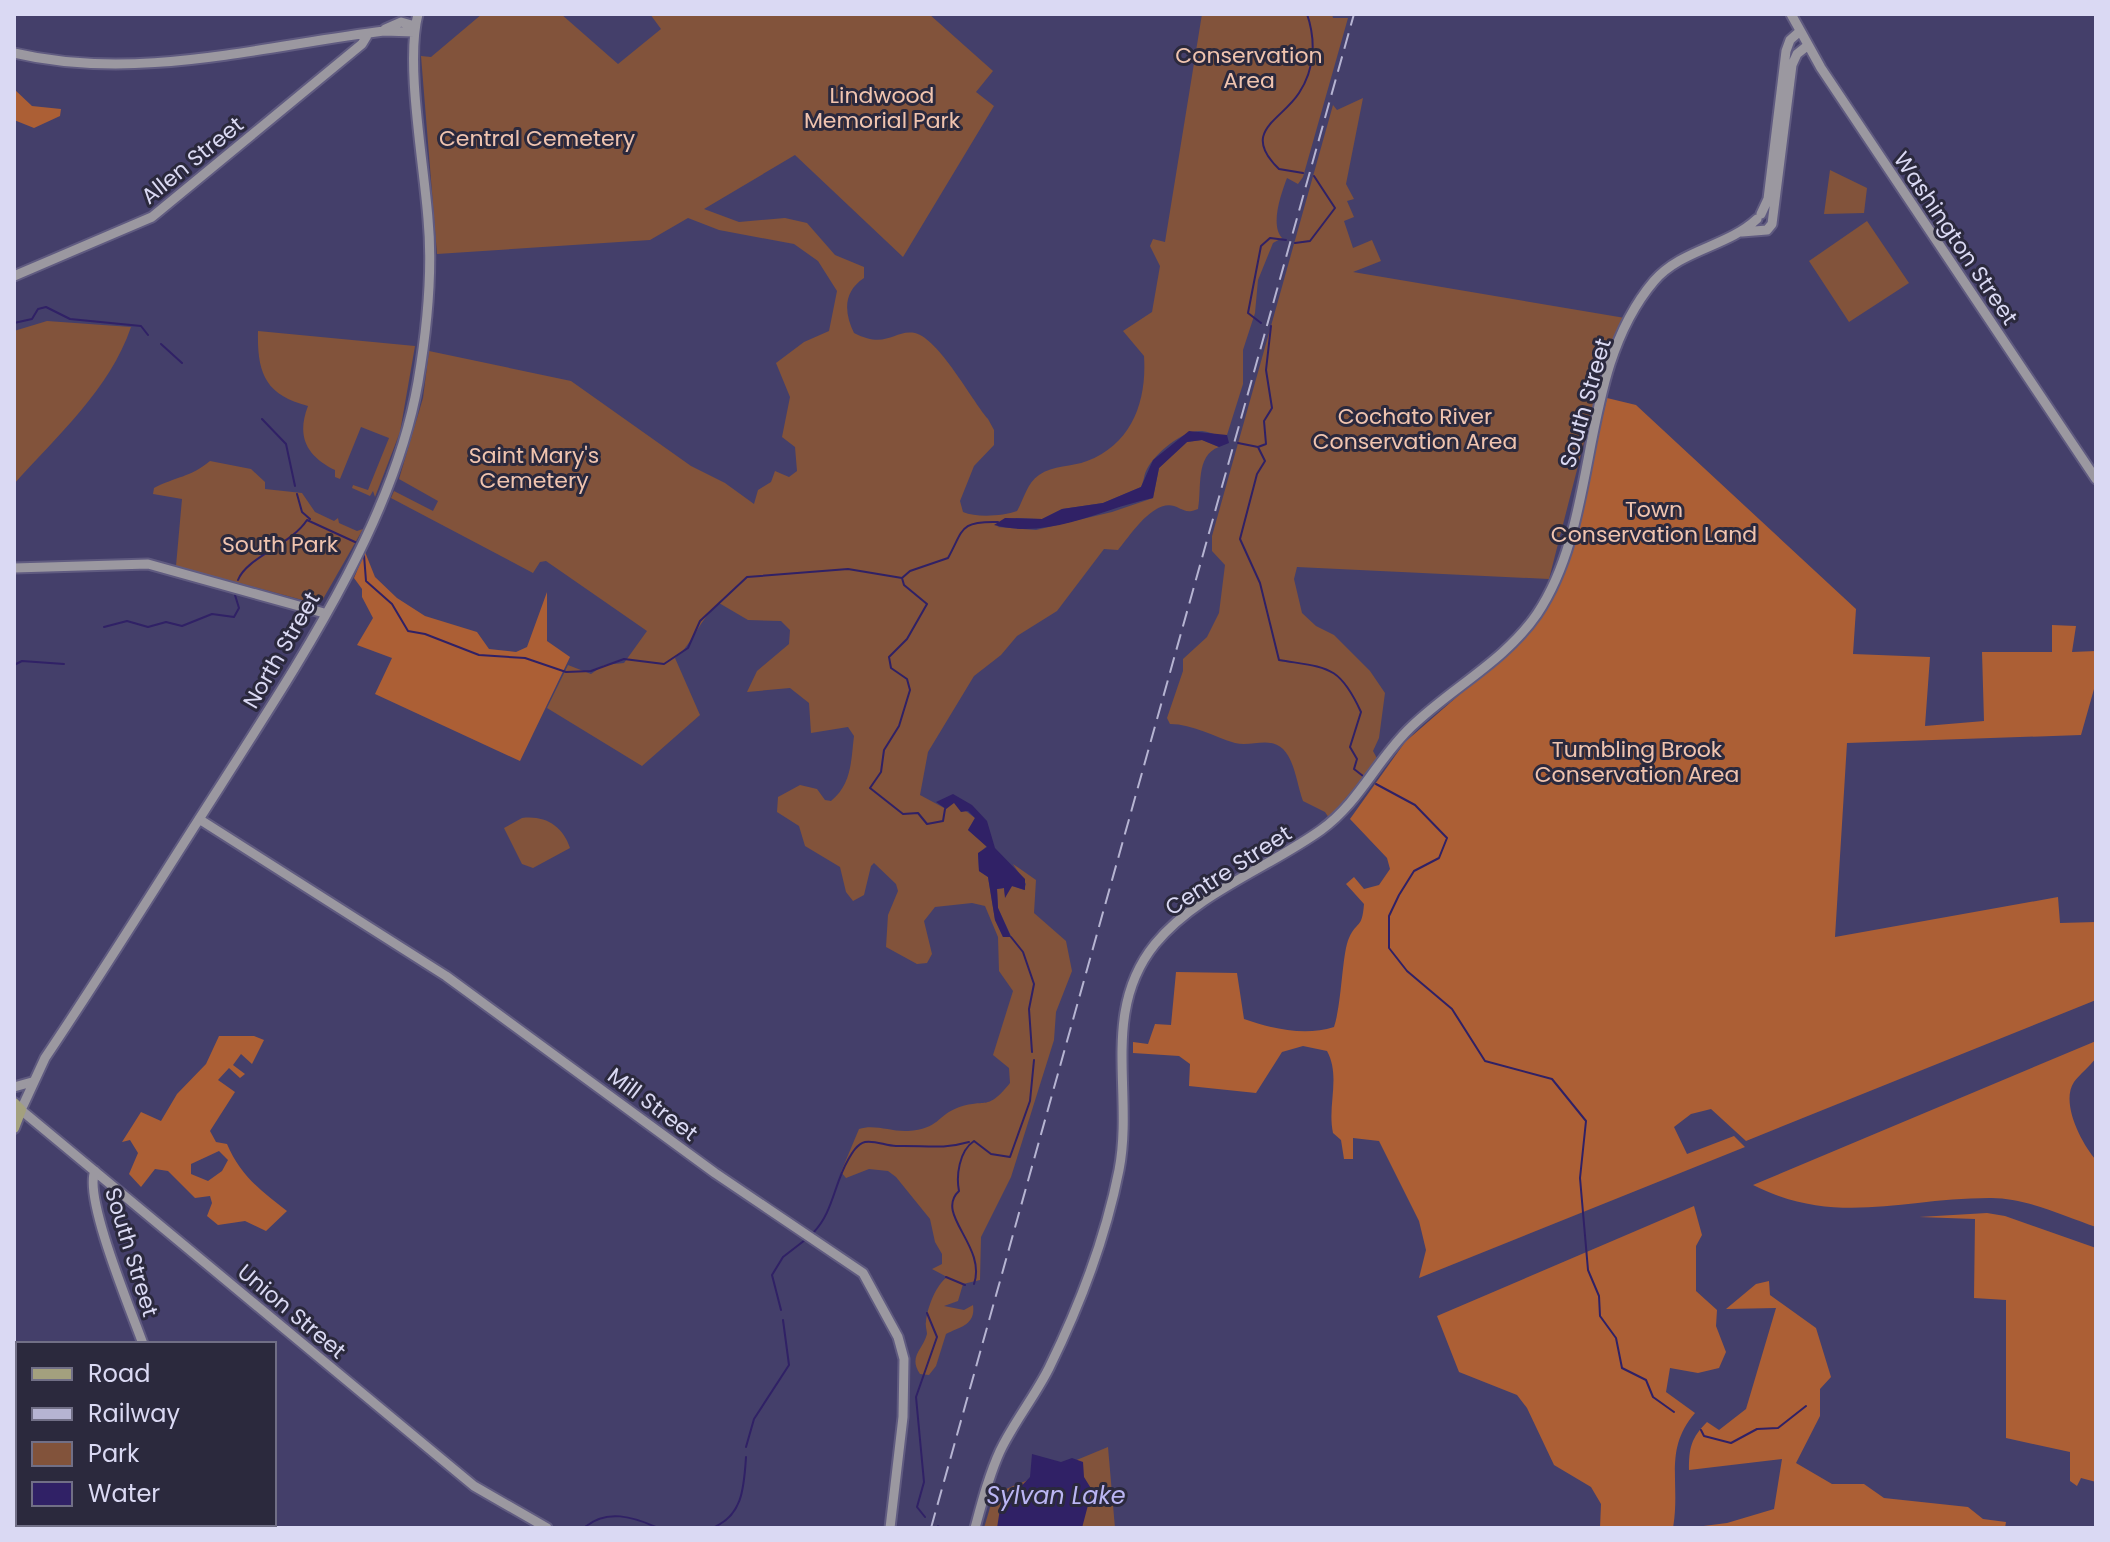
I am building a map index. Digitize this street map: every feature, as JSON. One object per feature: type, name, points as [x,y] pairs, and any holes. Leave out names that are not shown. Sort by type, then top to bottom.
[{"type":"main road","points":[[373,33],[394,24],[406,14]]},
{"type":"main road","name":"North Street","points":[[17,1107],[270,708],[367,536],[390,482],[405,438],[419,375],[430,257],[414,29],[418,14]]},
{"type":"main road","name":"Washington Street","points":[[1791,14],[1807,46],[2096,479]]},
{"type":"main road","points":[[394,24],[414,29]]},
{"type":"main road","points":[[14,53],[56,61],[156,63],[414,29]]},
{"type":"main road","points":[[1799,32],[1790,40],[1786,51],[1768,199],[1757,226],[1768,226],[1792,65],[1797,54],[1807,46]]},
{"type":"main road","name":"Allen Street","points":[[14,276],[152,217],[373,33]]},
{"type":"main road","name":"South Street","points":[[1552,588],[1564,558],[1606,382],[1631,319],[1646,292],[1665,270],[1739,233],[1759,217]]},
{"type":"main road","name":"South Street","points":[[1739,233],[1768,226]]},
{"type":"main road","points":[[14,568],[153,565],[324,613]]},
{"type":"main road","name":"Centre Street","points":[[975,1528],[997,1457],[1058,1350],[1109,1211],[1124,1130],[1121,1020],[1128,994],[1144,960],[1183,917],[1339,816],[1410,728],[1522,632],[1552,588]]},
{"type":"main road","name":"Mill Street","points":[[199,819],[446,976],[715,1173],[863,1273],[898,1337],[904,1359],[903,1417],[890,1528]]},
{"type":"main road","points":[[14,1087],[32,1082]]},
{"type":"main road","points":[[14,1128],[17,1107]]},
{"type":"main road","name":"Union Street","points":[[17,1107],[466,1480],[547,1528]]},
{"type":"main road","name":"South Street","points":[[95,1171],[92,1184],[98,1211],[142,1342]]},
{"type":"green space","points":[[482,14],[561,14],[618,64],[661,29],[650,14],[929,14],[993,71],[976,92],[994,106],[903,257],[795,155],[704,209],[739,222],[785,218],[807,223],[835,255],[864,267],[864,278],[852,290],[847,303],[848,318],[854,333],[874,340],[908,333],[924,338],[954,371],[994,430],[994,445],[974,466],[960,501],[963,512],[983,516],[1017,511],[1035,478],[1050,469],[1087,461],[1102,453],[1115,444],[1134,419],[1143,389],[1144,356],[1123,331],[1152,312],[1160,266],[1150,246],[1153,239],[1165,242],[1202,14],[1332,14],[1333,18],[1348,18],[1303,177],[1298,184],[1287,178],[1282,192],[1277,225],[1282,238],[1273,243],[1258,280],[1255,313],[1243,350],[1243,384],[1227,435],[1195,431],[1179,438],[1163,449],[1151,463],[1141,487],[1103,503],[1062,509],[1042,519],[1017,518],[997,527],[1036,530],[1112,512],[1153,498],[1159,468],[1187,442],[1202,440],[1219,447],[1211,451],[1203,465],[1198,509],[1158,508],[1142,520],[1118,550],[1104,549],[1057,611],[1017,636],[1001,655],[974,676],[928,752],[920,795],[946,809],[954,802],[975,818],[968,830],[987,846],[978,854],[979,871],[988,877],[995,920],[1003,937],[1011,936],[998,908],[997,889],[1004,888],[1005,895],[1012,886],[1024,890],[1026,884],[1013,864],[1036,880],[1034,913],[1066,941],[1072,971],[1056,1012],[1054,1040],[1011,1177],[981,1237],[980,1280],[963,1284],[958,1301],[944,1306],[964,1310],[973,1305],[972,1317],[966,1324],[946,1334],[936,1366],[929,1375],[920,1374],[915,1362],[927,1334],[930,1304],[939,1285],[947,1277],[932,1269],[942,1264],[942,1254],[935,1242],[930,1219],[888,1171],[869,1169],[846,1178],[841,1172],[859,1129],[871,1127],[908,1131],[926,1128],[957,1108],[996,1098],[1010,1083],[1009,1068],[993,1055],[1013,991],[999,971],[998,937],[985,906],[972,903],[935,907],[924,921],[932,954],[927,963],[917,964],[886,947],[888,915],[898,891],[896,884],[874,863],[864,895],[853,901],[846,892],[840,867],[805,846],[799,826],[777,812],[778,797],[800,785],[817,789],[825,800],[831,801],[847,779],[854,736],[848,727],[811,733],[809,703],[790,688],[747,692],[757,671],[789,644],[790,630],[781,621],[748,620],[719,603],[712,610],[675,658],[700,715],[642,766],[547,708],[568,665],[591,674],[604,665],[624,663],[647,631],[546,561],[540,562],[533,573],[391,498],[394,491],[433,511],[438,501],[399,479],[423,398],[429,351],[571,381],[691,466],[725,483],[754,504],[758,490],[771,482],[775,471],[789,477],[797,471],[795,447],[782,437],[790,397],[776,363],[804,342],[829,331],[837,291],[818,261],[794,244],[719,230],[688,218],[650,240],[437,254],[421,56],[431,57]]},
{"type":"green space","points":[[14,89],[32,106],[61,109],[60,116],[34,128],[14,120]]},
{"type":"green space","name":"Cochato River Conservation Area","points":[[1363,98],[1346,184],[1354,199],[1347,201],[1354,217],[1344,221],[1353,248],[1372,240],[1381,261],[1353,272],[1625,318],[1599,384],[1549,579],[1297,567],[1294,579],[1302,613],[1316,626],[1334,635],[1370,671],[1385,693],[1379,738],[1373,751],[1378,760],[1329,818],[1325,812],[1303,801],[1290,760],[1278,745],[1266,742],[1235,743],[1195,728],[1170,724],[1167,718],[1183,671],[1183,659],[1207,637],[1219,613],[1225,565],[1212,551],[1212,536],[1333,105],[1337,110]]},
{"type":"green space","points":[[1830,170],[1867,188],[1864,213],[1824,214]]},
{"type":"green space","points":[[1867,221],[1909,283],[1849,322],[1809,261]]},
{"type":"green space","points":[[47,321],[131,327],[122,350],[96,391],[14,484],[14,331]]},
{"type":"green space","points":[[258,331],[415,346],[400,432],[375,497],[373,491],[370,496],[352,488],[353,485],[368,490],[389,438],[361,427],[340,479],[335,477],[335,470],[317,458],[306,444],[303,427],[308,406],[282,396],[266,380],[259,359]]},
{"type":"green space","points":[[1607,398],[1636,405],[1856,609],[1853,654],[1930,657],[1925,726],[1984,721],[1982,652],[2052,652],[2052,625],[2076,626],[2072,652],[2096,651],[2096,682],[2081,735],[1847,743],[1835,937],[2058,897],[2060,923],[2096,922],[2096,1000],[1746,1141],[1711,1109],[1691,1114],[1674,1127],[1687,1154],[1734,1136],[1745,1147],[1419,1278],[1426,1250],[1419,1221],[1379,1141],[1353,1138],[1353,1159],[1344,1159],[1341,1140],[1333,1133],[1333,1071],[1327,1051],[1303,1046],[1282,1052],[1256,1093],[1189,1086],[1190,1064],[1179,1056],[1133,1053],[1133,1042],[1148,1044],[1155,1024],[1171,1025],[1176,972],[1237,973],[1244,1019],[1289,1030],[1312,1031],[1334,1027],[1347,945],[1360,921],[1364,904],[1346,884],[1354,877],[1364,889],[1379,885],[1390,869],[1387,858],[1350,819],[1405,742],[1513,648],[1545,611],[1567,566]]},
{"type":"green space","name":"South Park","points":[[210,461],[251,469],[265,482],[265,489],[302,493],[315,512],[334,521],[338,518],[339,523],[357,531],[363,529],[323,599],[310,602],[176,566],[182,499],[153,494],[154,488],[189,474]]},
{"type":"green space","points":[[365,552],[375,577],[397,598],[425,616],[477,632],[489,649],[516,652],[527,647],[547,592],[547,641],[570,657],[520,761],[375,694],[392,658],[357,645],[373,618],[362,597],[362,589],[354,578]]},
{"type":"green space","points":[[522,818],[538,818],[552,824],[563,834],[570,848],[533,868],[522,864],[504,828]]},
{"type":"green space","points":[[219,1036],[254,1036],[264,1040],[252,1064],[241,1054],[233,1065],[245,1074],[240,1078],[229,1068],[218,1080],[235,1092],[210,1131],[216,1142],[227,1144],[252,1182],[287,1211],[266,1231],[245,1221],[218,1225],[207,1216],[212,1203],[210,1196],[195,1198],[168,1171],[155,1169],[141,1187],[129,1174],[138,1153],[130,1140],[122,1142],[141,1112],[161,1121],[177,1094],[206,1064]],"holes":[[[219,1151],[228,1160],[222,1171],[208,1181],[191,1174],[191,1164]]]},
{"type":"green space","points":[[2096,1041],[2096,1058],[2074,1082],[2070,1101],[2074,1123],[2096,1160],[2096,1227],[2044,1208],[2002,1199],[1957,1199],[1842,1208],[1784,1198],[1753,1185]]},
{"type":"green space","points":[[1694,1206],[1702,1235],[1696,1246],[1696,1291],[1717,1310],[1716,1326],[1726,1352],[1719,1368],[1698,1373],[1670,1368],[1666,1392],[1695,1413],[1685,1427],[1676,1454],[1673,1528],[1600,1528],[1601,1504],[1591,1487],[1554,1465],[1527,1408],[1517,1395],[1459,1372],[1437,1316]]},
{"type":"green space","points":[[1987,1213],[2005,1216],[2096,1248],[2096,1482],[2081,1478],[2077,1486],[2070,1481],[2070,1452],[2006,1438],[2006,1300],[1974,1298],[1975,1219],[1919,1217]]},
{"type":"green space","points":[[1769,1281],[1770,1295],[1816,1328],[1831,1377],[1820,1389],[1820,1416],[1796,1463],[1832,1484],[1864,1484],[1884,1498],[1968,1507],[1983,1519],[2006,1522],[2005,1528],[1688,1528],[1727,1523],[1774,1509],[1782,1459],[1689,1470],[1692,1444],[1707,1422],[1719,1430],[1746,1409],[1776,1308],[1726,1309],[1756,1284]]},
{"type":"green space","name":"Sylvan Lake","points":[[1108,1447],[1115,1528],[984,1528],[994,1494]]},
{"type":"water","points":[[1189,431],[1227,435],[1229,443],[1219,447],[1202,440],[1187,442],[1159,468],[1153,498],[1055,526],[1014,529],[994,525],[1005,518],[1042,519],[1062,509],[1103,503],[1141,487],[1153,460]]},
{"type":"water","points":[[953,794],[972,805],[987,821],[995,848],[1025,879],[1025,890],[1012,886],[1005,898],[1004,888],[997,889],[998,908],[1011,937],[1003,937],[995,920],[988,877],[979,871],[978,853],[987,847],[968,830],[975,818],[968,811],[961,812],[954,803],[946,809],[936,802]]},
{"type":"water","name":"Sylvan Lake","points":[[1032,1454],[1061,1462],[1072,1458],[1083,1462],[1084,1477],[1092,1490],[1082,1528],[997,1528],[1002,1496],[1013,1495],[1030,1477]]},
{"type":"waterway","points":[[1303,173],[1279,169],[1268,156],[1263,136],[1299,93],[1308,74],[1313,44],[1307,14]]},
{"type":"waterway","points":[[1295,243],[1310,241],[1335,208],[1314,176]]},
{"type":"waterway","points":[[1261,323],[1248,313],[1261,246],[1270,238],[1286,240]]},
{"type":"waterway","points":[[14,323],[32,319],[38,309],[46,307],[70,319],[141,326],[148,335]]},
{"type":"waterway","points":[[1238,443],[1258,447],[1266,444],[1264,421],[1272,408],[1266,370],[1271,326]]},
{"type":"waterway","points":[[161,344],[182,363]]},
{"type":"waterway","points":[[262,419],[286,444],[295,486]]},
{"type":"waterway","points":[[1258,447],[1265,461],[1257,474],[1240,539],[1260,583],[1279,660],[1330,671],[1353,696],[1361,712],[1350,747],[1357,759],[1354,769],[1363,776]]},
{"type":"waterway","points":[[297,494],[302,512],[310,519]]},
{"type":"waterway","points":[[238,580],[250,564],[291,537],[307,520],[355,542]]},
{"type":"waterway","points":[[945,809],[943,821],[927,824],[918,813],[903,814],[870,788],[881,772],[884,750],[899,726],[910,690],[907,679],[891,668],[889,657],[907,639],[927,604],[904,585],[902,578],[910,571],[948,558],[969,525],[998,522]]},
{"type":"waterway","points":[[364,555],[366,581],[392,604],[408,631],[425,634],[479,655],[525,658],[566,672],[591,671],[624,659],[664,664],[688,648],[700,621],[747,577],[848,569],[902,578]]},
{"type":"waterway","points":[[104,627],[127,621],[148,627],[166,622],[182,626],[212,614],[234,617],[239,608],[235,595]]},
{"type":"waterway","points":[[14,665],[22,661],[64,664]]},
{"type":"waterway","points":[[1376,784],[1415,805],[1447,838],[1439,858],[1414,871],[1399,895],[1389,916],[1389,948],[1407,971],[1452,1009],[1485,1061],[1552,1079],[1586,1121],[1580,1178],[1588,1270],[1599,1296],[1600,1316],[1616,1338],[1622,1368],[1646,1380],[1653,1397],[1674,1412]]},
{"type":"waterway","points":[[1011,937],[1023,952],[1034,984],[1029,1009],[1032,1052]]},
{"type":"waterway","points":[[974,1284],[974,1257],[953,1210],[953,1200],[959,1191],[960,1164],[965,1151],[974,1141],[991,1154],[1010,1157],[1030,1101],[1034,1060]]},
{"type":"waterway","points":[[813,1233],[825,1217],[843,1169],[862,1143],[932,1147],[969,1142]]},
{"type":"waterway","points":[[781,1310],[772,1275],[783,1257],[805,1240]]},
{"type":"waterway","points":[[946,1277],[965,1285]]},
{"type":"waterway","points":[[925,1517],[917,1507],[924,1482],[916,1397],[937,1337],[927,1313]]},
{"type":"waterway","points":[[746,1447],[754,1419],[789,1365],[783,1320]]},
{"type":"waterway","points":[[1701,1430],[1704,1436],[1731,1443],[1757,1429],[1778,1428],[1806,1406]]},
{"type":"waterway","points":[[712,1528],[722,1523],[736,1508],[743,1489],[746,1457]]},
{"type":"waterway","points":[[584,1528],[611,1516],[630,1518],[658,1528]]},
{"type":"railway","points":[[931,1528],[1354,14]]},
{"type":"park label","name":"Conservation Area","points":[[1249,68]]},
{"type":"park label","name":"Lindwood Memorial Park","points":[[882,108]]},
{"type":"park label","name":"Central Cemetery","points":[[537,138]]},
{"type":"park label","name":"Saint Mary's Cemetery","points":[[534,468]]},
{"type":"park label","name":"Town Conservation Land","points":[[1654,522]]},
{"type":"park label","name":"Tumbling Brook Conservation Area","points":[[1637,762]]}]
